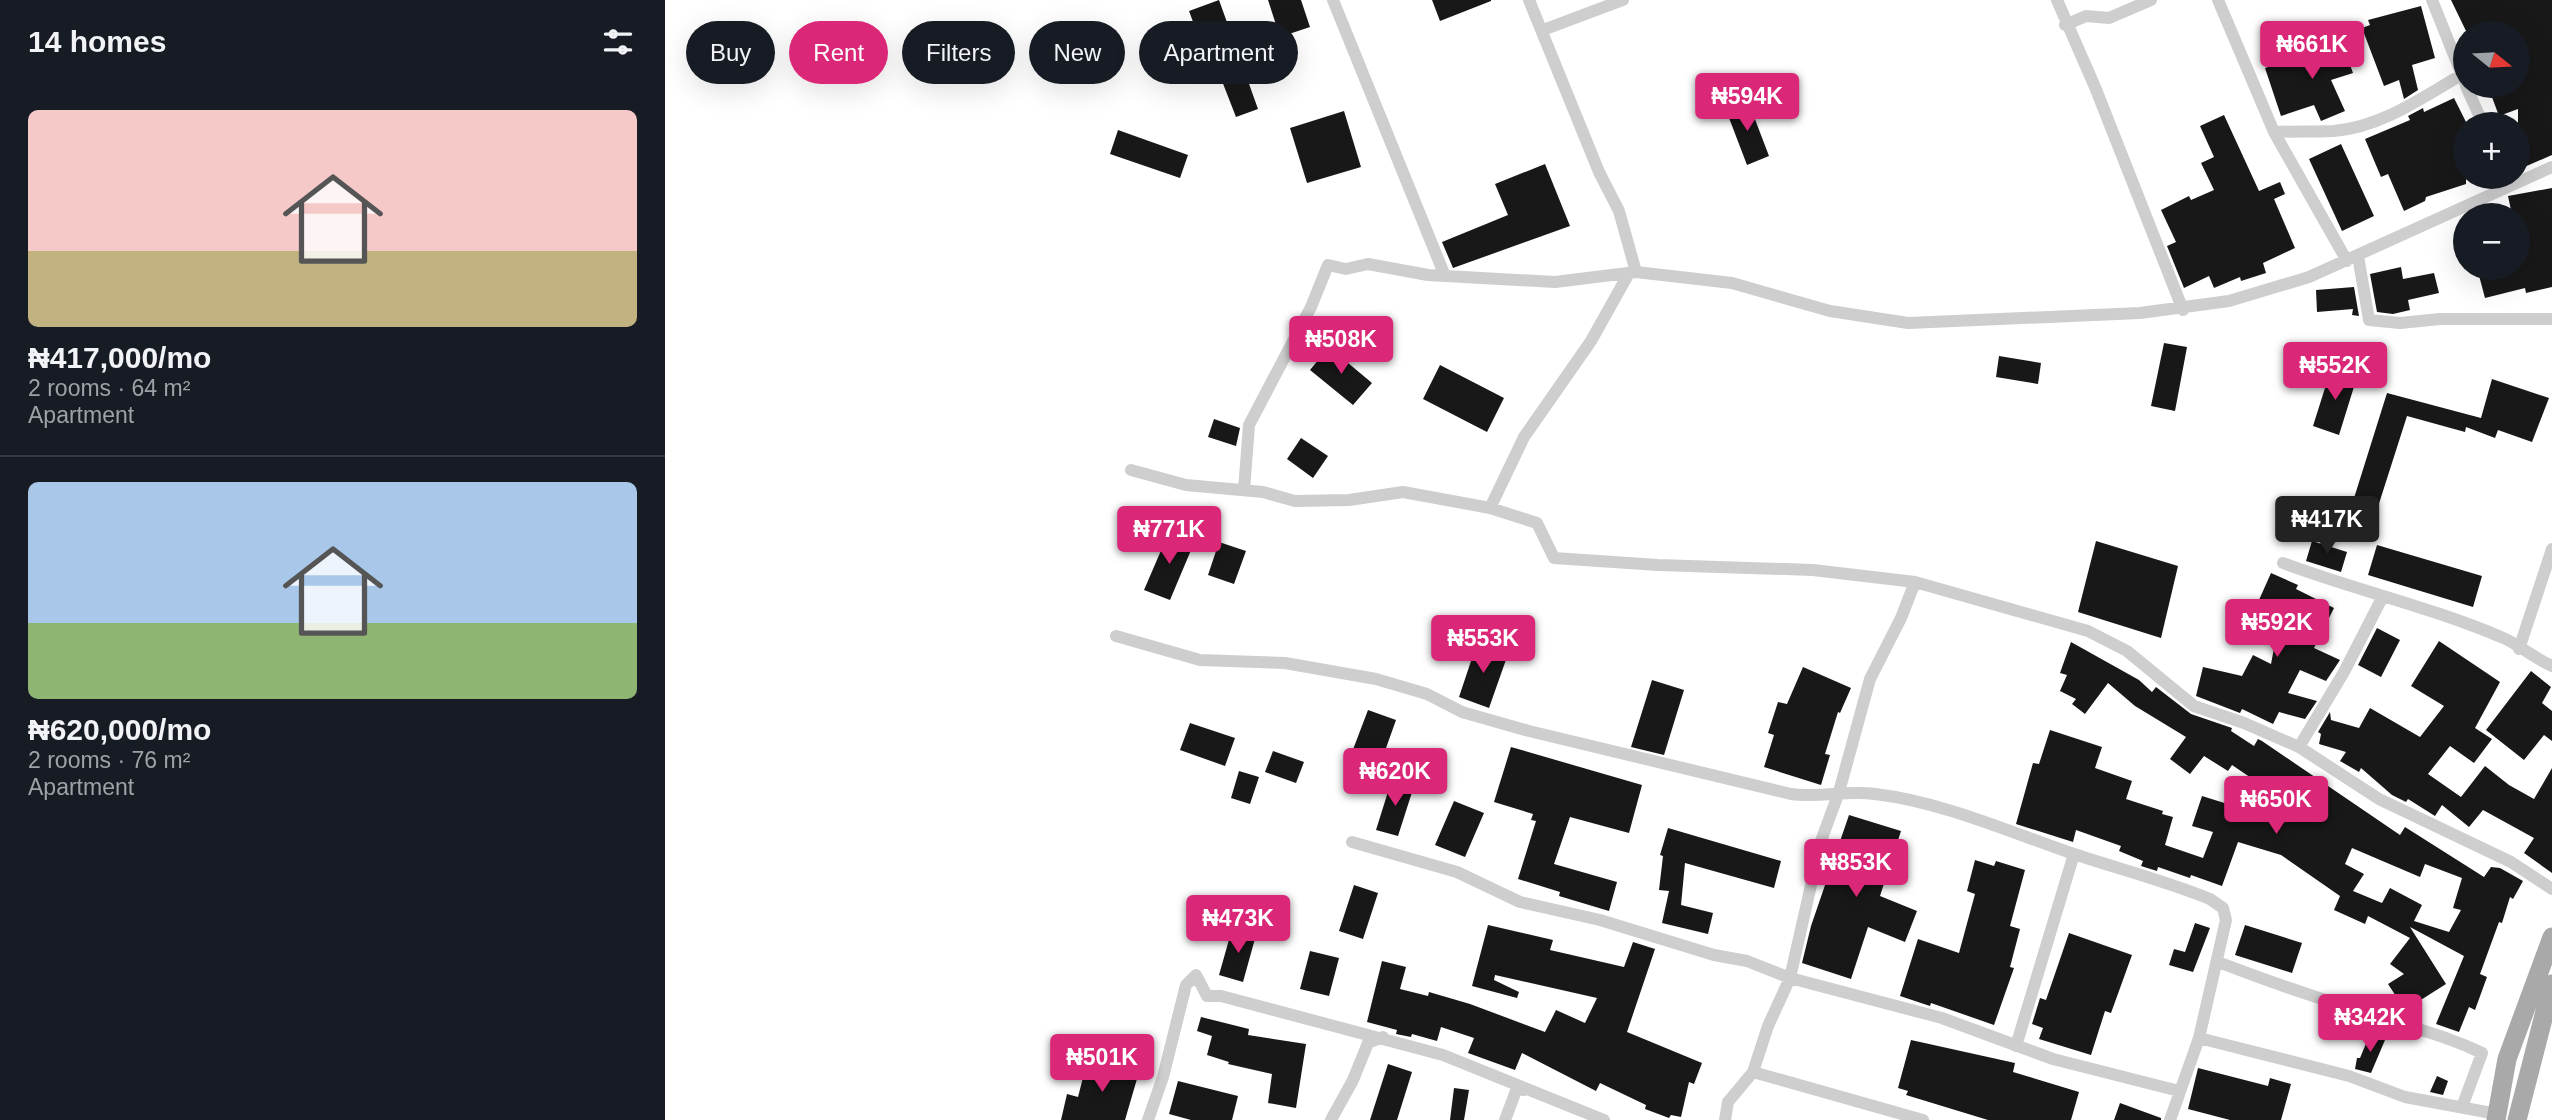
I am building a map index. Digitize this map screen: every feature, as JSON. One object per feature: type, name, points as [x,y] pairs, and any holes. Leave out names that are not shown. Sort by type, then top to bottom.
[{"type":"main road","points":[[2496,1117],[2507,1059],[2552,937]]},
{"type":"main road","points":[[2517,1120],[2552,984]]},
{"type":"street","points":[[1332,0],[1445,276]]},
{"type":"street","points":[[1529,0],[1599,172],[1619,211],[1636,272]]},
{"type":"street","points":[[1543,30],[1623,0]]},
{"type":"street","points":[[2057,0],[2065,25],[2095,87],[2183,310]]},
{"type":"street","points":[[2065,25],[2086,16],[2109,18],[2151,0]]},
{"type":"street","points":[[2218,0],[2274,132],[2352,258],[2369,320],[2400,323],[2440,319],[2552,319]]},
{"type":"street","points":[[2431,0],[2453,55]]},
{"type":"street","points":[[2274,132],[2336,131],[2369,123],[2453,87]]},
{"type":"street","points":[[2530,174],[2552,167]]},
{"type":"street","points":[[1244,490],[1249,425],[1311,307],[1328,265],[1346,269],[1368,264],[1445,276],[1555,282],[1636,272],[1732,283],[1830,310],[1907,323],[2183,310],[2229,301],[2309,278],[2493,189]]},
{"type":"street","points":[[1490,508],[1524,437],[1591,341],[1629,274],[1636,272]]},
{"type":"street","points":[[1131,470],[1186,485],[1244,490],[1295,501],[1349,500],[1403,492],[1490,508],[1537,523],[1555,558],[1658,565],[1813,570],[1915,582],[2088,631],[2127,651],[2194,706],[2244,723],[2299,747],[2379,799],[2511,862],[2552,889]]},
{"type":"street","points":[[2519,649],[2552,549]]},
{"type":"street","points":[[2283,563],[2458,620],[2504,638],[2552,666]]},
{"type":"street","points":[[1725,1120],[1728,1102],[1753,1072],[1768,1026],[1790,978],[1821,841],[1839,792],[1870,679],[1901,618],[1915,582]]},
{"type":"street","points":[[2299,747],[2344,672],[2383,596]]},
{"type":"street","points":[[1116,636],[1200,660],[1285,663],[1376,679],[1427,694],[1462,712],[1626,757],[1791,794],[1817,797],[1839,792],[1876,794],[1913,802],[1973,819],[2194,892],[2223,908],[2226,920],[2199,1038],[2170,1120]]},
{"type":"street","points":[[1352,842],[1457,872],[1520,902],[1600,920],[1714,955],[1747,961],[1790,978],[1942,1018],[2096,1072],[2179,1091]]},
{"type":"street","points":[[2016,1046],[2074,853]]},
{"type":"street","points":[[2218,962],[2291,990],[2407,1023],[2482,1053],[2462,1107]]},
{"type":"street","points":[[1148,1120],[1163,1077],[1186,985],[1196,975],[1207,996],[1221,996],[1384,1037],[1443,1055],[1534,1094]]},
{"type":"street","points":[[1331,1120],[1353,1080],[1368,1043],[1384,1037]]},
{"type":"street","points":[[2199,1038],[2349,1076],[2405,1097],[2462,1107],[2496,1117]]},
{"type":"street","points":[[1753,1072],[1923,1120]]},
{"type":"street","points":[[1505,1120],[1517,1088],[1604,1120]]},
{"type":"building","points":[[1219,0],[1227,21],[1193,21],[1189,11]]},
{"type":"building","points":[[1268,0],[1301,0],[1310,27],[1298,31],[1298,21],[1275,21]]},
{"type":"building","points":[[1432,0],[1491,0],[1491,1],[1440,21]]},
{"type":"building","points":[[2451,0],[2552,0],[2552,155],[2530,165],[2530,112],[2518,112],[2518,109],[2498,112],[2492,98],[2531,98],[2531,21],[2461,21]]},
{"type":"building","points":[[2421,6],[2435,58],[2412,65],[2418,90],[2404,99],[2399,80],[2384,86],[2362,28],[2370,25],[2368,20]]},
{"type":"building","points":[[2339,34],[2351,61],[2349,62],[2353,73],[2331,80],[2345,111],[2321,121],[2314,105],[2281,116],[2265,68],[2288,61],[2290,66],[2327,50],[2323,41]]},
{"type":"building","points":[[1223,84],[1249,84],[1258,109],[1236,117]]},
{"type":"building","points":[[2454,98],[2461,112],[2453,112],[2453,188],[2426,197],[2425,201],[2404,211],[2388,174],[2381,177],[2365,139],[2410,120],[2408,116],[2423,108],[2424,112]]},
{"type":"building","points":[[1748,101],[1769,156],[1747,165],[1726,110]]},
{"type":"building","points":[[1344,111],[1361,167],[1307,183],[1290,128]]},
{"type":"building","points":[[2224,115],[2259,191],[2280,182],[2285,194],[2274,199],[2295,248],[2263,263],[2266,273],[2241,281],[2240,277],[2214,288],[2209,276],[2184,288],[2167,246],[2176,242],[2161,210],[2189,196],[2191,200],[2214,190],[2201,163],[2214,157],[2200,126]]},
{"type":"building","points":[[1118,130],[1188,155],[1180,178],[1110,154]]},
{"type":"building","points":[[2341,144],[2374,216],[2342,231],[2309,159]]},
{"type":"building","points":[[1545,164],[1570,226],[1453,268],[1442,242],[1508,215],[1495,184]]},
{"type":"building","points":[[2552,188],[2552,287],[2526,293],[2525,288],[2485,298],[2480,280],[2530,280],[2530,203],[2509,203],[2508,196]]},
{"type":"building","points":[[2401,267],[2403,279],[2434,273],[2439,293],[2408,300],[2410,310],[2393,314],[2377,312],[2370,274]]},
{"type":"building","points":[[2354,287],[2359,316],[2352,315],[2353,309],[2317,312],[2316,290]]},
{"type":"building","points":[[2164,343],[2187,347],[2175,411],[2151,406]]},
{"type":"building","points":[[1329,347],[1372,383],[1353,405],[1310,370]]},
{"type":"building","points":[[1999,356],[2041,363],[2038,384],[1996,377]]},
{"type":"building","points":[[1440,365],[1504,398],[1487,432],[1423,399]]},
{"type":"building","points":[[2331,369],[2357,377],[2339,435],[2313,426]]},
{"type":"building","points":[[2492,379],[2549,398],[2532,442],[2498,430],[2495,438],[2466,427],[2465,432],[2407,416],[2368,538],[2344,530],[2387,393],[2481,418]]},
{"type":"building","points":[[1214,419],[1240,428],[1236,446],[1208,437]]},
{"type":"building","points":[[1301,438],[1328,456],[1313,478],[1287,459]]},
{"type":"building","points":[[1169,532],[1194,543],[1170,600],[1144,590]]},
{"type":"building","points":[[2096,541],[2178,566],[2161,638],[2078,612]]},
{"type":"building","points":[[2312,541],[2347,552],[2341,572],[2306,561]]},
{"type":"building","points":[[1219,542],[1246,551],[1234,584],[1208,575]]},
{"type":"building","points":[[2377,545],[2482,576],[2473,607],[2368,575]]},
{"type":"building","points":[[2271,573],[2298,585],[2296,589],[2334,608],[2314,648],[2340,660],[2326,681],[2300,670],[2288,693],[2317,701],[2305,719],[2279,712],[2273,724],[2242,709],[2240,713],[2196,696],[2203,667],[2242,676],[2253,655],[2271,664],[2275,643],[2282,645],[2291,625],[2255,609]]},
{"type":"building","points":[[2377,628],[2400,640],[2381,677],[2358,665]]},
{"type":"building","points":[[2439,641],[2500,682],[2475,728],[2492,739],[2474,763],[2450,746],[2428,774],[2461,797],[2485,766],[2509,785],[2534,799],[2552,768],[2552,873],[2524,853],[2534,838],[2483,810],[2469,827],[2442,805],[2435,816],[2408,799],[2406,802],[2392,795],[2361,768],[2359,772],[2340,761],[2346,752],[2319,744],[2321,734],[2318,732],[2330,712],[2331,720],[2359,728],[2370,708],[2420,737],[2444,706],[2411,686]]},
{"type":"building","points":[[2071,642],[2139,680],[2152,692],[2156,687],[2191,714],[2232,728],[2231,731],[2254,746],[2258,739],[2262,741],[2400,835],[2405,827],[2484,877],[2491,867],[2500,868],[2523,881],[2513,899],[2510,897],[2502,923],[2499,922],[2480,974],[2487,977],[2475,1010],[2469,1007],[2459,1032],[2436,1024],[2464,956],[2410,927],[2446,984],[2405,1010],[2388,984],[2404,974],[2390,964],[2410,938],[2368,916],[2365,924],[2334,910],[2340,896],[2281,855],[2238,842],[2222,886],[2191,875],[2190,878],[2158,867],[2157,871],[2141,866],[2143,861],[2119,851],[2121,846],[2076,830],[2073,842],[2016,824],[2033,763],[2039,764],[2050,730],[2102,747],[2095,768],[2132,781],[2126,799],[2173,817],[2165,845],[2203,858],[2213,832],[2192,826],[2202,796],[2250,811],[2266,788],[2232,765],[2228,771],[2204,756],[2190,774],[2170,759],[2186,737],[2135,706],[2108,683],[2085,714],[2072,704],[2076,699],[2060,691],[2067,675],[2060,673]],"holes":[[[2352,848],[2420,877],[2425,864],[2462,878],[2453,908],[2461,910],[2449,932],[2414,921],[2422,905],[2390,888],[2382,903],[2353,891],[2364,874],[2345,864]]]},
{"type":"building","points":[[1477,643],[1508,654],[1489,708],[1459,697]]},
{"type":"building","points":[[1803,667],[1851,688],[1840,713],[1838,712],[1825,754],[1830,755],[1821,785],[1764,767],[1774,735],[1768,733],[1778,702],[1787,704]]},
{"type":"building","points":[[2531,671],[2551,687],[2542,703],[2552,711],[2552,741],[2544,735],[2524,760],[2486,730]]},
{"type":"building","points":[[1652,680],[1684,690],[1664,755],[1631,747]]},
{"type":"building","points":[[1368,710],[1396,720],[1375,779],[1346,768]]},
{"type":"building","points":[[1190,723],[1235,738],[1225,766],[1180,750]]},
{"type":"building","points":[[1511,747],[1642,785],[1629,833],[1570,817],[1554,864],[1617,882],[1609,911],[1559,896],[1560,892],[1518,879],[1536,821],[1531,820],[1533,814],[1494,802]]},
{"type":"building","points":[[1273,751],[1304,762],[1296,783],[1265,772]]},
{"type":"building","points":[[1239,771],[1259,777],[1250,804],[1231,798]]},
{"type":"building","points":[[1392,779],[1414,786],[1398,836],[1376,830]]},
{"type":"building","points":[[1454,801],[1484,813],[1465,857],[1435,845]]},
{"type":"building","points":[[1849,815],[1901,831],[1880,896],[1917,911],[1905,942],[1868,927],[1851,979],[1802,963],[1811,926]]},
{"type":"building","points":[[1668,828],[1781,861],[1774,888],[1685,863],[1681,905],[1713,913],[1708,934],[1662,923],[1669,891],[1659,890],[1663,856],[1660,855]]},
{"type":"building","points":[[1975,860],[1994,866],[1996,861],[2025,870],[2010,926],[2020,929],[2010,967],[2014,968],[1994,1025],[1931,1003],[1930,1006],[1900,996],[1918,939],[1959,953],[1975,894],[1967,891]]},
{"type":"building","points":[[1354,885],[1378,893],[1363,939],[1339,931]]},
{"type":"building","points":[[2195,923],[2210,928],[2193,972],[2169,965],[2174,949],[2185,952]]},
{"type":"building","points":[[1488,925],[1553,940],[1550,950],[1624,967],[1633,942],[1655,949],[1627,1032],[1702,1063],[1694,1084],[1689,1082],[1681,1117],[1671,1115],[1669,1118],[1645,1109],[1646,1105],[1600,1083],[1596,1091],[1522,1053],[1515,1070],[1468,1053],[1474,1038],[1441,1027],[1437,1041],[1412,1034],[1411,1037],[1396,1034],[1397,1030],[1367,1022],[1382,961],[1406,967],[1400,989],[1428,996],[1429,992],[1470,1004],[1545,1032],[1556,1010],[1585,1023],[1597,998],[1495,975],[1494,980],[1519,992],[1517,998],[1472,986]]},
{"type":"building","points":[[2245,925],[2302,943],[2292,973],[2235,955]]},
{"type":"building","points":[[1232,929],[1256,935],[1243,982],[1219,975]]},
{"type":"building","points":[[2069,933],[2132,955],[2111,1013],[2105,1011],[2091,1055],[2039,1039],[2043,1028],[2032,1024],[2040,998],[2046,1000]]},
{"type":"building","points":[[1310,951],[1339,958],[1329,996],[1300,989]]},
{"type":"building","points":[[1201,1017],[1249,1029],[1248,1035],[1306,1044],[1296,1108],[1268,1103],[1272,1074],[1228,1064],[1229,1062],[1207,1055],[1212,1036],[1197,1031]]},
{"type":"building","points":[[2370,1034],[2385,1040],[2371,1073],[2355,1069],[2357,1058],[2360,1058]]},
{"type":"building","points":[[1911,1040],[2015,1063],[2013,1072],[2079,1092],[2071,1120],[1988,1120],[1906,1095],[1908,1091],[1898,1088]]},
{"type":"building","points":[[1088,1058],[1139,1072],[1125,1120],[1061,1120],[1067,1094],[1078,1097]]},
{"type":"building","points":[[1388,1064],[1412,1072],[1397,1120],[1370,1120]]},
{"type":"building","points":[[2198,1068],[2268,1086],[2270,1078],[2291,1084],[2281,1120],[2230,1120],[2188,1109]]},
{"type":"building","points":[[2437,1076],[2448,1081],[2443,1095],[2430,1092]]},
{"type":"building","points":[[1178,1081],[1238,1096],[1232,1120],[1191,1120],[1169,1114]]},
{"type":"building","points":[[1454,1088],[1469,1090],[1464,1120],[1450,1120]]},
{"type":"building","points":[[2120,1103],[2161,1118],[2161,1120],[2114,1120]]}]
